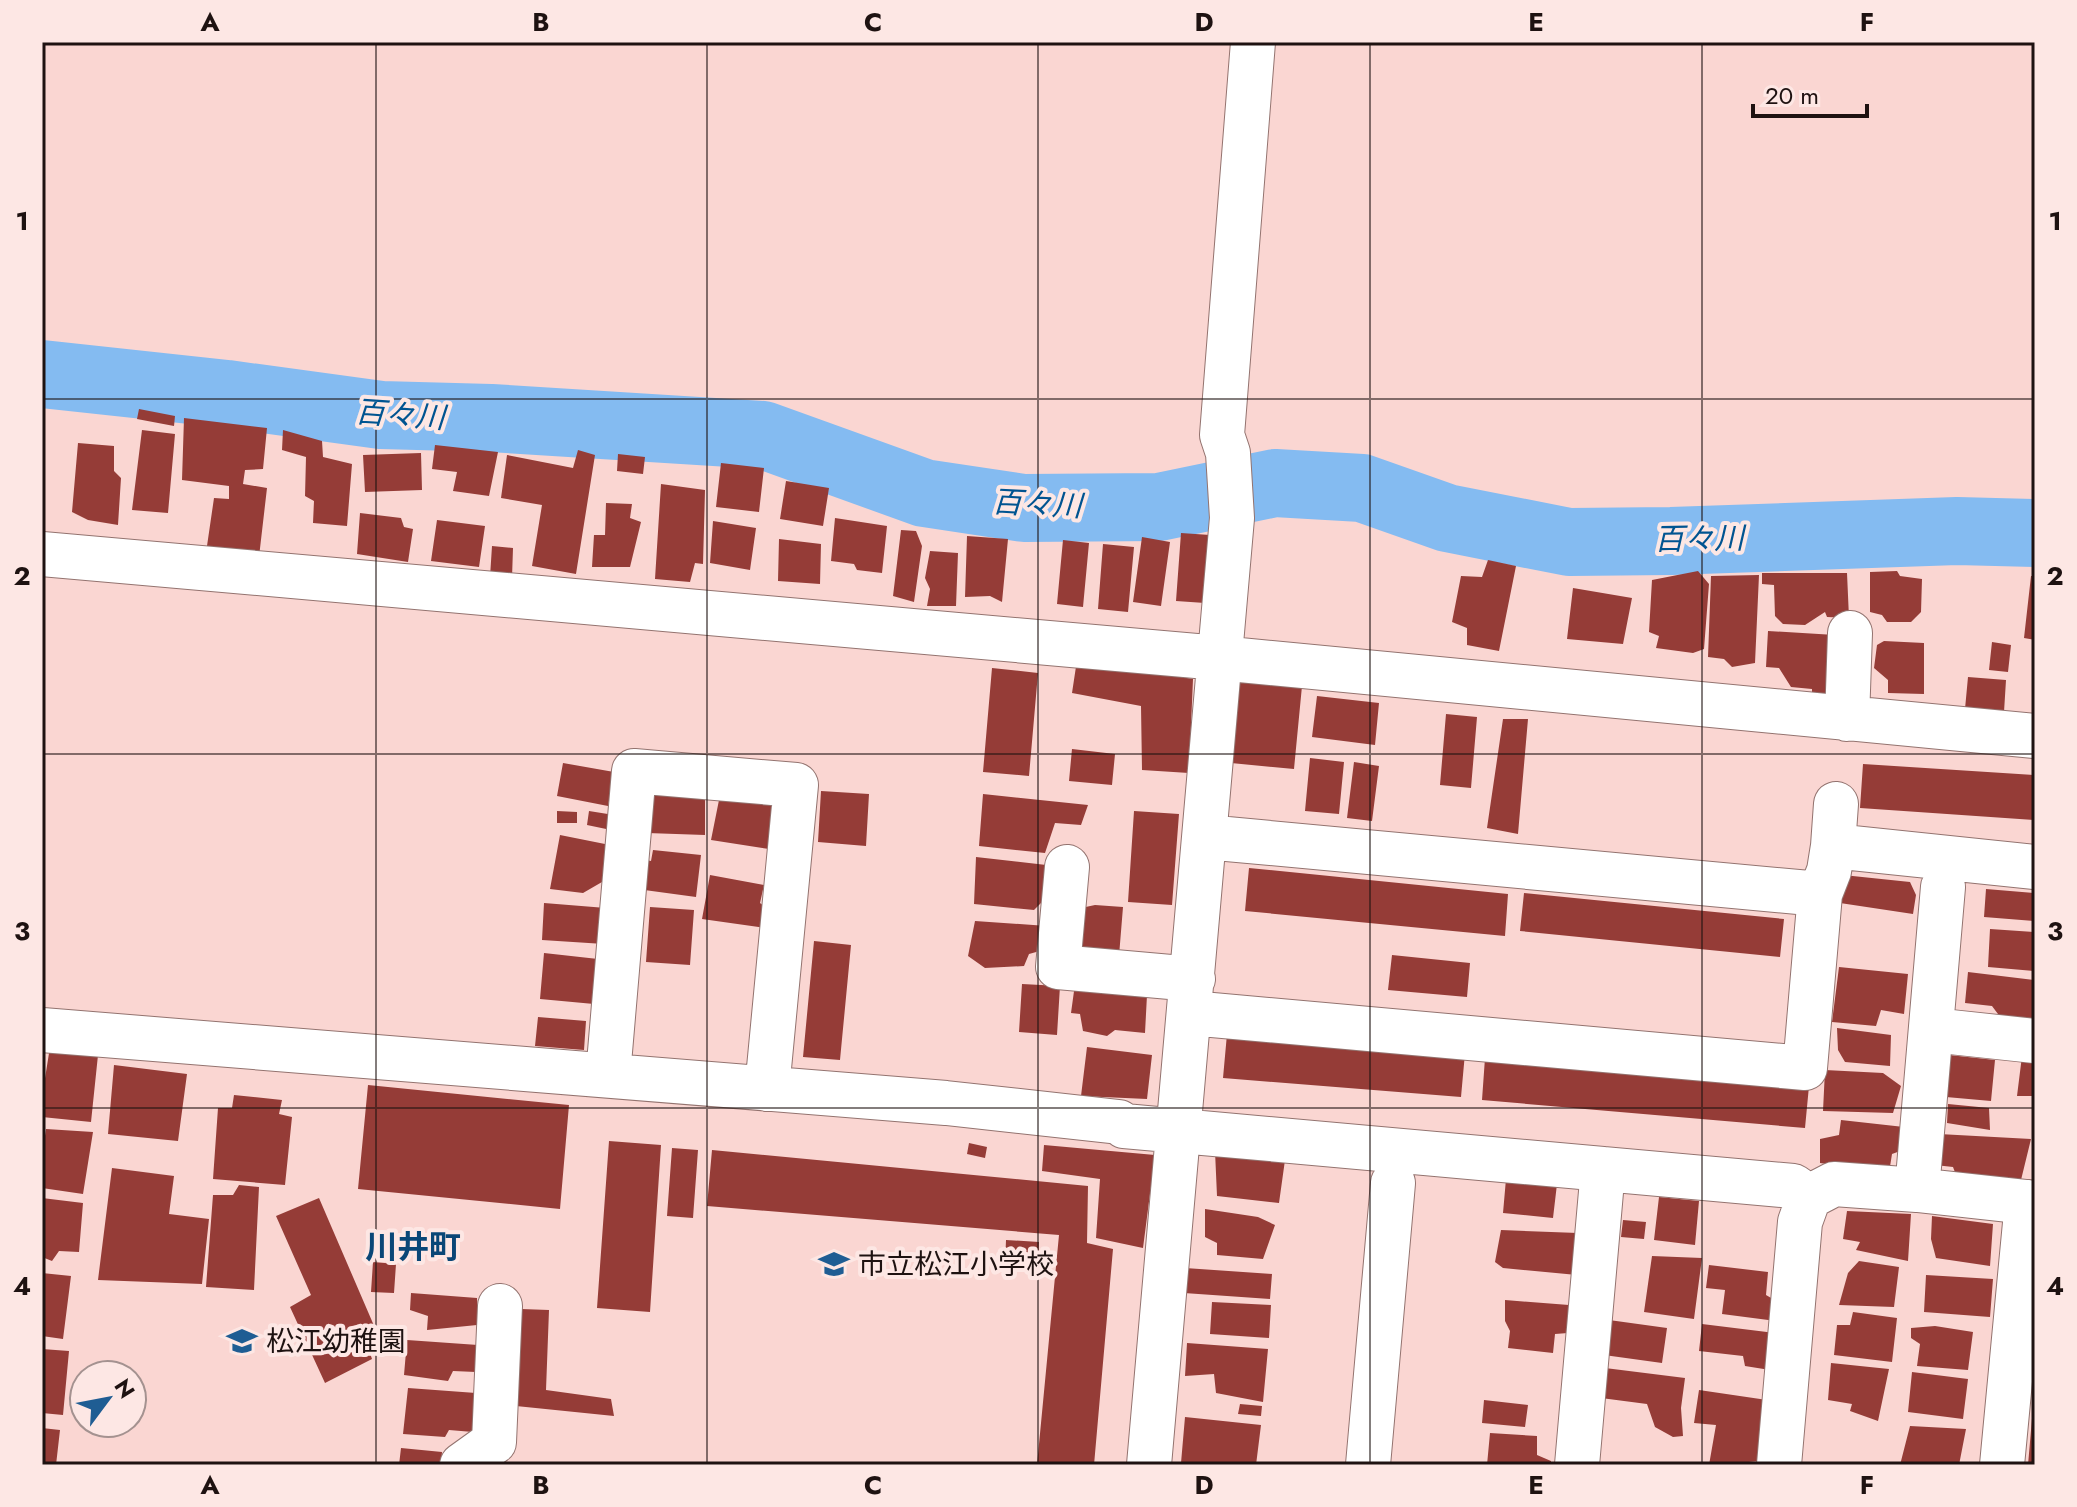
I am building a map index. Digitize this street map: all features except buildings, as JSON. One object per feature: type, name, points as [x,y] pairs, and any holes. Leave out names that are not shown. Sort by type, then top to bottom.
[{"type":"street","points":[[1149,1465],[1232,518],[1228,453],[1222,435],[1253,42]]},
{"type":"street","points":[[42,554],[1219,658],[2035,736]]},
{"type":"street","points":[[1847,719],[1850,633]]},
{"type":"street","points":[[608,1075],[634,771],[796,785],[767,1089]]},
{"type":"street","points":[[1067,867],[1058,967],[1192,996],[1805,1068],[1820,894],[1829,871],[1834,825],[2035,867]]},
{"type":"street","points":[[1205,837],[1820,894]]},
{"type":"street","points":[[1917,1190],[1943,887]]},
{"type":"street","points":[[42,1030],[946,1103],[1119,1122],[1124,1126],[1179,1132],[1793,1186],[1809,1197]]},
{"type":"street","points":[[1932,1030],[2035,1041]]},
{"type":"street","points":[[1577,1465],[1603,1169]]},
{"type":"street","points":[[1368,1465],[1393,1183]]},
{"type":"street","points":[[1779,1465],[1800,1222],[1809,1197],[1834,1184],[2031,1203],[2002,1465]]},
{"type":"street","points":[[462,1465],[494,1442],[500,1306]]},
{"type":"waterway","name":"百々川","points":[[42,374],[381,415],[491,418],[763,435],[924,493],[1024,508],[1159,507],[1275,483],[1362,488],[1447,518],[1569,542],[1957,531],[2035,533]]},
{"type":"place","name":"市立松江小学校","points":[[834,1264]]},
{"type":"place","name":"松江幼稚園","points":[[242,1341]]},
{"type":"district","name":"川井町","points":[[413,1247]]}]
